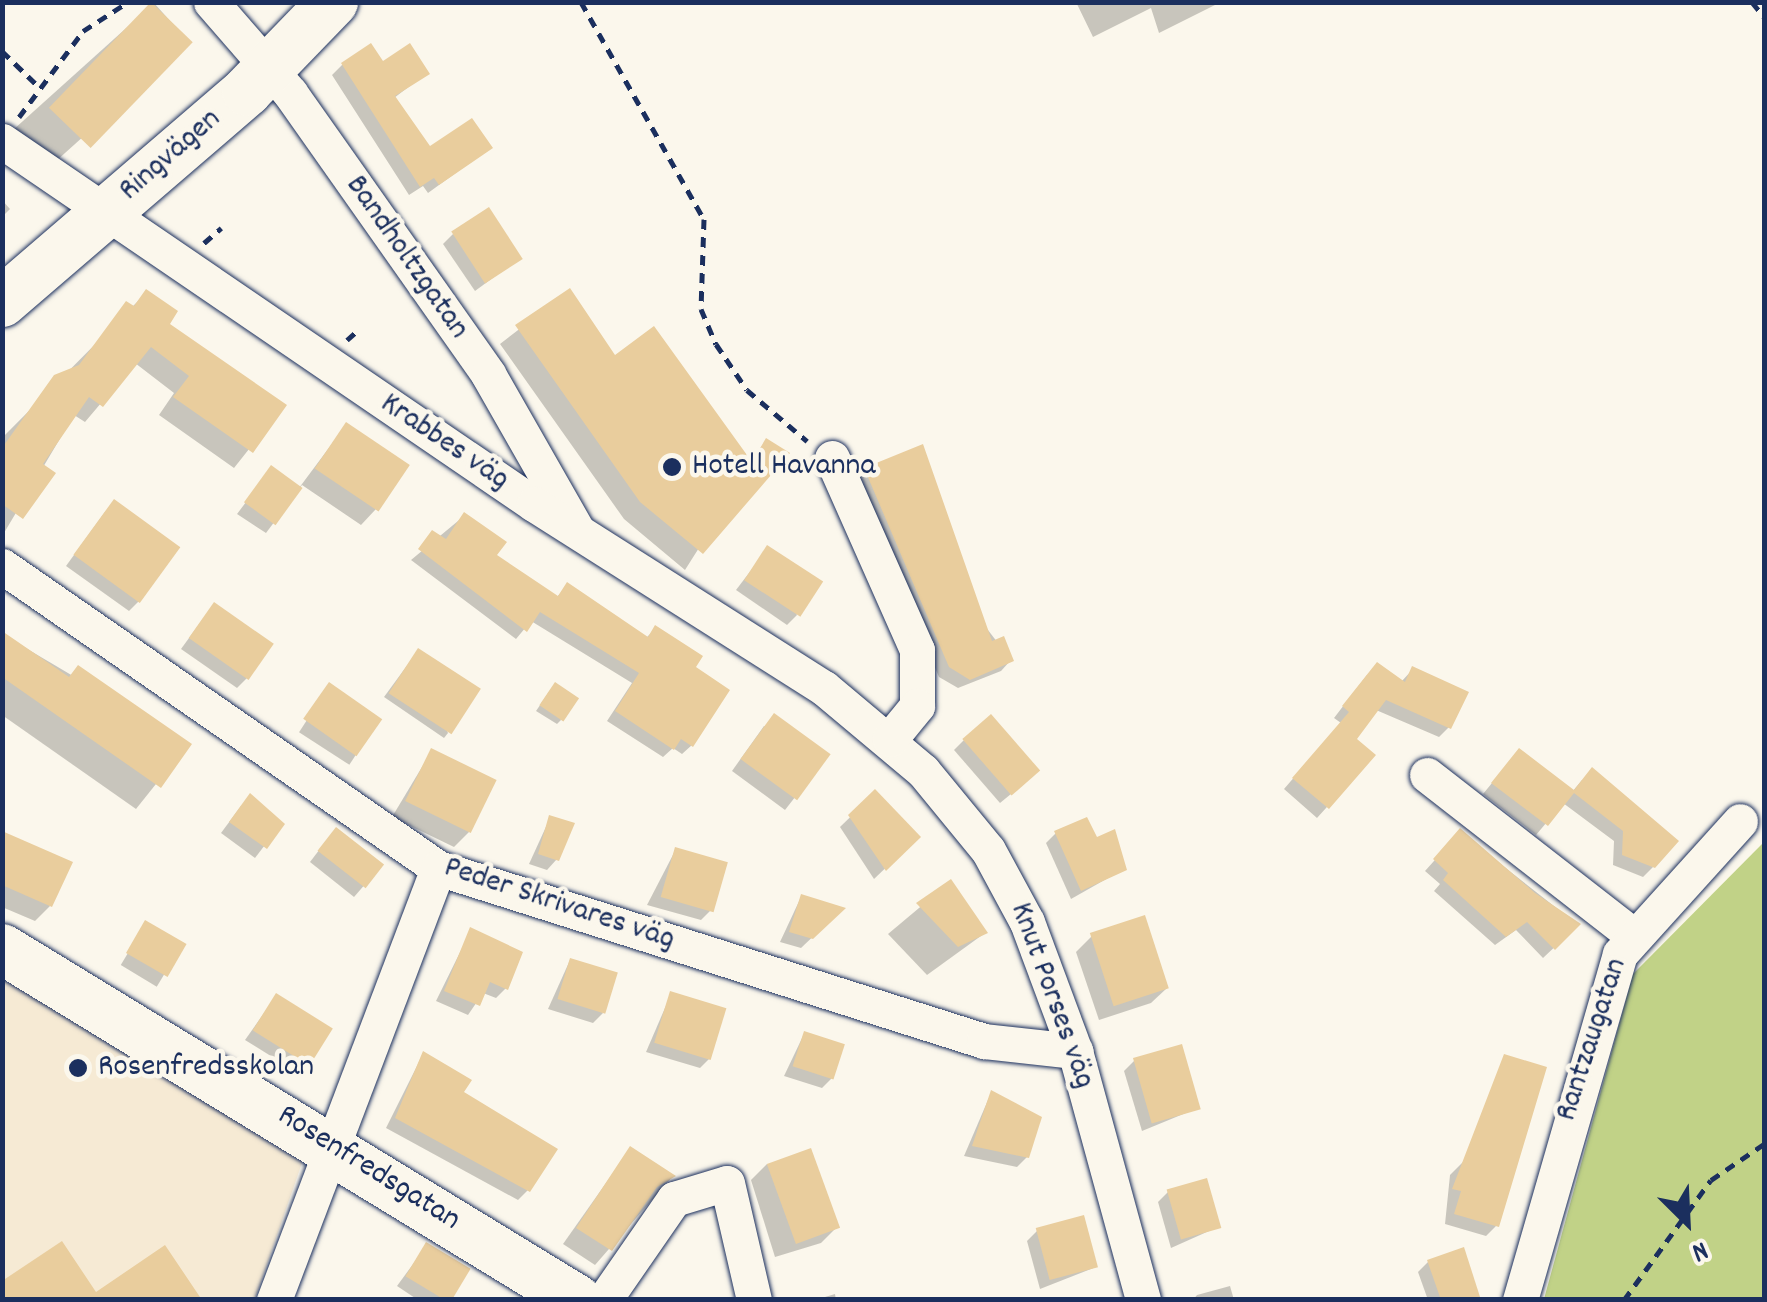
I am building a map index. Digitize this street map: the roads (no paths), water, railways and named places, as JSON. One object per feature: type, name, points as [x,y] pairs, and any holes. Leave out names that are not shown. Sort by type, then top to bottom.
[{"type":"street","name":"Bandholtzgatan","points":[[211,2],[270,68],[520,420],[577,530]]},
{"type":"street","name":"Ringvägen","points":[[2,302],[270,68],[332,2]]},
{"type":"street","name":"Krabbes väg","points":[[4,142],[103,214],[890,739]]},
{"type":"street","points":[[832,458],[917,650],[917,706],[890,739]]},
{"type":"street","name":"Peder Skrivares väg","points":[[2,566],[438,868],[984,1041],[1074,1051]]},
{"type":"street","name":"Knut Porses väg","points":[[890,739],[961,813],[1009,884],[1074,1051],[1143,1300]]},
{"type":"street","points":[[1428,776],[1631,934]]},
{"type":"street","name":"Rantzaugatan","points":[[1520,1300],[1571,1104],[1631,934],[1740,821]]},
{"type":"street","points":[[274,1300],[330,1144],[438,868]]},
{"type":"street","name":"Rosenfredsgatan","points":[[2,949],[330,1144],[577,1300]]},
{"type":"street","points":[[604,1300],[674,1199],[727,1183],[754,1300]]},
{"type":"place","name":"Hotell Havanna","points":[[672,467]]},
{"type":"place","name":"Rosenfredsskolan","points":[[78,1068]]}]
